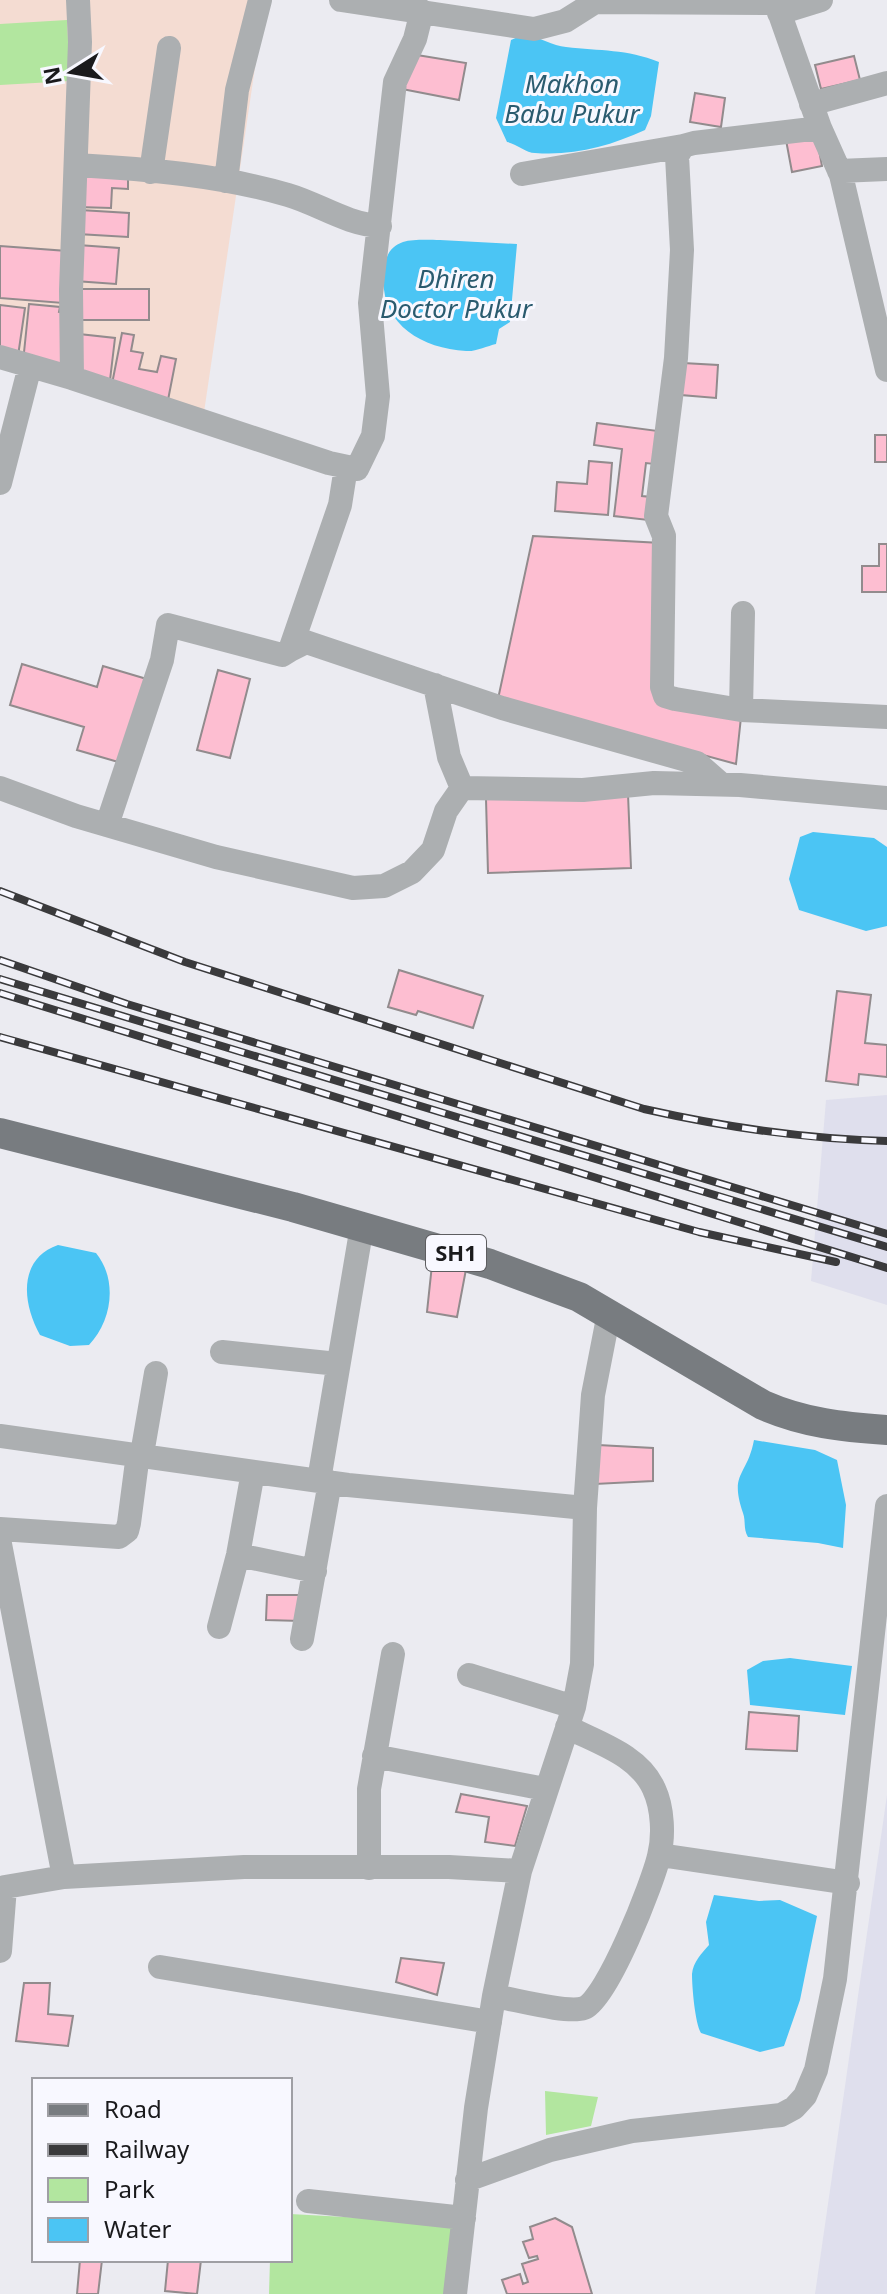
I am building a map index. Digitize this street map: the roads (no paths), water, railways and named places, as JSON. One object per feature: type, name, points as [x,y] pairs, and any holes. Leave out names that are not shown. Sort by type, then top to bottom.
[{"type":"main road","name":"SH1","points":[[0,1133],[362,1226],[490,1264],[579,1297],[763,1405],[790,1417],[821,1424],[887,1430]]},
{"type":"street","points":[[72,378],[78,0]]},
{"type":"street","points":[[226,181],[237,90],[260,0]]},
{"type":"street","points":[[341,0],[534,29],[565,21],[577,5],[595,2],[776,5],[821,0]]},
{"type":"street","points":[[776,5],[820,128],[839,171],[887,370]]},
{"type":"street","points":[[0,357],[357,469],[373,436],[378,396],[370,303],[395,82],[415,39],[422,11]]},
{"type":"street","points":[[151,172],[169,48]]},
{"type":"street","points":[[811,104],[887,83]]},
{"type":"street","points":[[522,174],[683,146],[820,128]]},
{"type":"street","points":[[683,146],[677,156],[682,250],[676,358],[656,516],[664,536],[662,687],[665,696],[741,710],[887,717]]},
{"type":"street","points":[[76,165],[226,181],[287,195],[346,219],[380,226]]},
{"type":"street","points":[[839,171],[887,169]]},
{"type":"street","points":[[0,483],[30,366]]},
{"type":"street","points":[[290,650],[340,505],[346,467]]},
{"type":"street","points":[[741,710],[743,613]]},
{"type":"street","points":[[107,825],[162,660],[169,618],[282,655],[306,642],[502,708],[697,763],[721,784]]},
{"type":"street","points":[[435,685],[449,757],[462,788]]},
{"type":"street","points":[[462,788],[583,790],[654,783],[721,784],[887,798]]},
{"type":"street","points":[[0,788],[107,825],[216,857],[353,888],[384,886],[412,872],[433,850],[446,811],[462,788]]},
{"type":"street","points":[[302,1639],[315,1571],[338,1364],[362,1226]]},
{"type":"street","points":[[455,2294],[467,2180],[494,1996],[520,1871],[570,1717],[585,1629],[585,1508],[593,1395],[609,1313]]},
{"type":"street","points":[[222,1352],[338,1364]]},
{"type":"street","points":[[0,1529],[119,1537],[127,1531],[156,1373]]},
{"type":"street","points":[[0,1436],[454,1497],[585,1508]]},
{"type":"street","points":[[219,1627],[238,1555],[253,1472]]},
{"type":"street","points":[[467,2180],[587,2141],[632,2131],[766,2117],[794,2108],[805,2096],[816,2070],[835,1979],[848,1883],[871,1634],[887,1506]]},
{"type":"street","points":[[238,1555],[315,1571]]},
{"type":"street","points":[[1,1557],[64,1877]]},
{"type":"street","points":[[369,1868],[368,1807],[393,1654]]},
{"type":"street","points":[[469,1675],[570,1717],[643,1772],[659,1805],[660,1855],[637,1918],[589,2006],[576,2010],[494,1996]]},
{"type":"street","points":[[374,1756],[545,1789]]},
{"type":"street","points":[[660,1855],[848,1883]]},
{"type":"street","points":[[0,1951],[2,1887],[64,1877],[244,1867],[449,1867],[520,1871]]},
{"type":"street","points":[[160,1967],[490,2022]]},
{"type":"street","points":[[308,2201],[464,2218]]},
{"type":"water","name":"Makhon Babu Pukur","points":[[525,34],[561,46],[624,53],[659,62],[651,116],[645,130],[605,145],[564,153],[532,153],[507,142],[496,118],[511,40]]},
{"type":"water","name":"Dhiren Doctor Pukur","points":[[407,241],[517,244],[510,322],[499,329],[496,344],[470,351],[433,344],[405,329],[388,305],[384,271],[391,250]]},
{"type":"water","points":[[813,832],[874,838],[887,847],[887,926],[866,931],[799,910],[789,879],[800,837]]},
{"type":"water","points":[[58,1245],[96,1253],[107,1275],[110,1288],[107,1312],[89,1345],[70,1346],[40,1335],[34,1323],[27,1296],[30,1271],[36,1260]]},
{"type":"water","points":[[754,1440],[815,1450],[837,1460],[846,1505],[843,1548],[748,1537],[738,1482]]},
{"type":"water","points":[[790,1658],[852,1666],[845,1715],[750,1705],[747,1670],[763,1661]]},
{"type":"water","points":[[714,1895],[759,1901],[780,1900],[817,1916],[800,2000],[784,2046],[760,2052],[701,2033],[692,1974],[696,1962],[709,1945],[706,1922]]},
{"type":"railway","points":[[0,891],[185,962],[644,1109],[765,1131],[887,1141]]},
{"type":"railway","points":[[0,960],[127,1004],[887,1234]]},
{"type":"railway","points":[[0,979],[887,1247]]},
{"type":"railway","points":[[0,993],[887,1268]]},
{"type":"railway","points":[[0,1037],[699,1232],[836,1262]]}]
